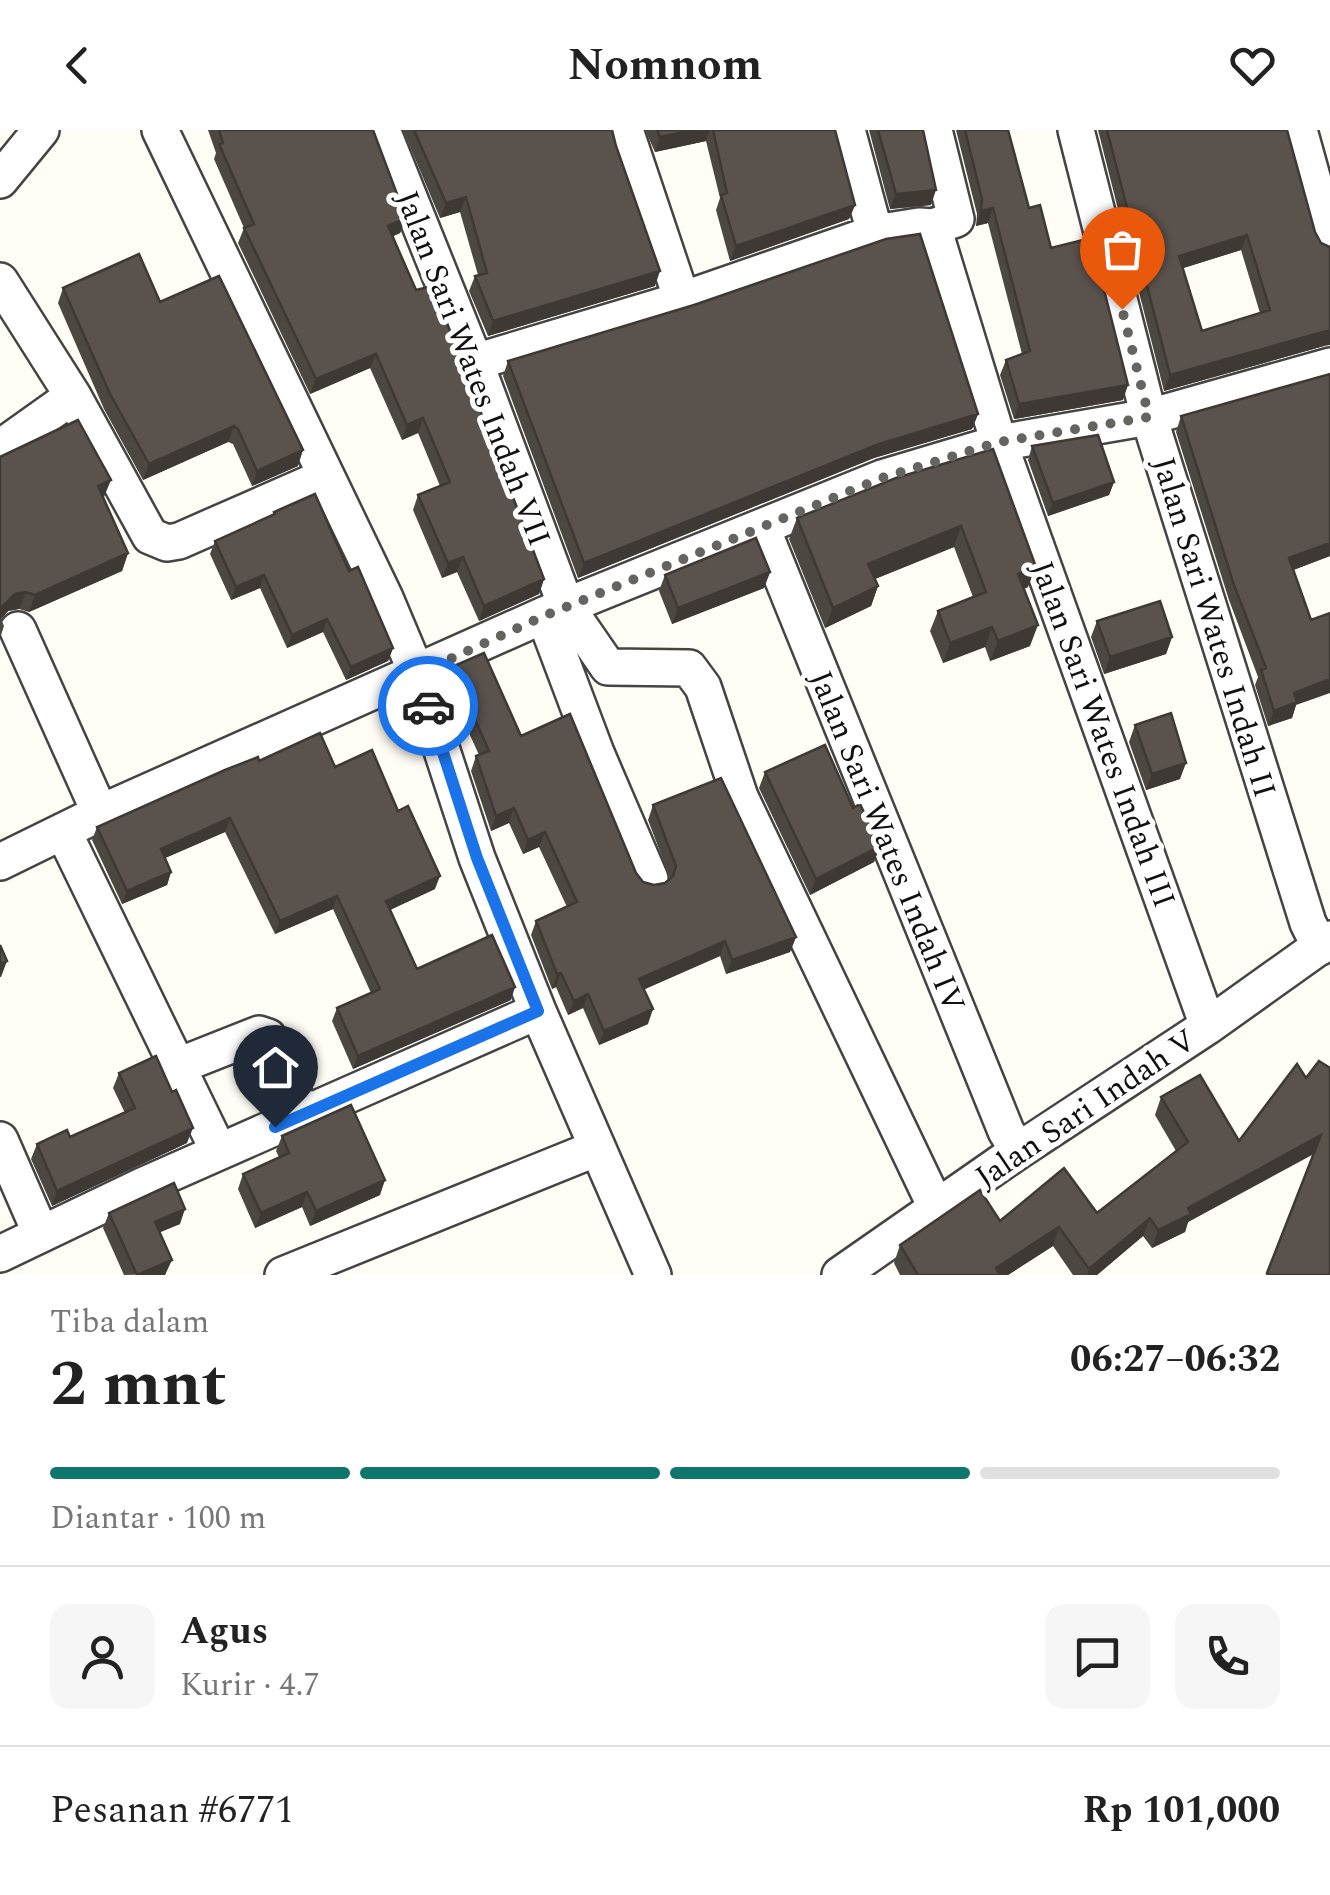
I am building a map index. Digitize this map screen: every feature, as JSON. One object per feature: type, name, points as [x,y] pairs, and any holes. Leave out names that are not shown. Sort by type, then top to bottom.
[{"type":"street","points":[[0,180],[42,130]]},
{"type":"street","points":[[160,130],[385,598],[417,674],[477,858],[538,1011],[653,1275]]},
{"type":"street","name":"Jalan Sari Wates Indah VII","points":[[382,130],[474,362],[555,611]]},
{"type":"street","points":[[626,130],[682,300]]},
{"type":"street","points":[[847,130],[875,233]]},
{"type":"street","points":[[474,362],[682,300],[875,233],[933,227],[956,219],[934,130]]},
{"type":"street","name":"Jalan Sari Wates Indah II","points":[[1076,130],[1149,417],[1302,904],[1325,943]]},
{"type":"street","points":[[1299,130],[1330,242]]},
{"type":"street","name":"Jalan Sari Wates Indah III","points":[[933,227],[999,442],[1208,1026]]},
{"type":"street","points":[[0,281],[73,396],[142,525],[158,541],[179,541],[325,477]]},
{"type":"street","points":[[0,862],[100,813],[555,611],[882,478],[999,442],[1149,417],[1330,366]]},
{"type":"street","points":[[0,448],[73,396]]},
{"type":"street","name":"Jalan Sari Wates Indah IV","points":[[762,528],[1006,1131],[1018,1151]]},
{"type":"street","points":[[555,611],[596,753],[650,878]]},
{"type":"street","points":[[555,611],[608,667],[688,668],[703,686],[740,797],[936,1207]]},
{"type":"street","points":[[18,630],[100,813]]},
{"type":"street","points":[[63,831],[219,1152]]},
{"type":"street","name":"Jalan Sari Indah V","points":[[840,1275],[876,1265],[936,1207],[1325,943]]},
{"type":"street","points":[[0,1254],[538,1011]]},
{"type":"street","points":[[178,1066],[259,1034],[268,1037],[303,1115]]},
{"type":"street","points":[[0,1140],[41,1234]]},
{"type":"street","points":[[283,1275],[597,1148]]},
{"type":"building","points":[[219,130],[373,130],[406,218],[388,226],[416,290],[433,286],[544,579],[484,606],[463,557],[448,563],[418,495],[450,482],[423,418],[407,425],[376,354],[316,379],[244,228],[254,224],[219,144],[223,143]]},
{"type":"building","points":[[414,130],[612,130],[660,271],[493,321],[475,276],[487,273],[466,197],[446,203]]},
{"type":"building","points":[[657,130],[693,130],[660,137]]},
{"type":"building","points":[[713,130],[835,130],[855,205],[736,246],[721,195],[727,193]]},
{"type":"building","points":[[878,130],[923,130],[936,190],[896,194]]},
{"type":"building","points":[[965,130],[1008,130],[1029,208],[1040,205],[1051,248],[1091,238],[1128,385],[1019,404],[1006,360],[1030,351],[993,208],[981,211],[982,199]]},
{"type":"building","points":[[1107,130],[1287,130],[1315,232],[1321,243],[1330,247],[1330,330],[1170,375]],"holes":[[[1247,235],[1270,310],[1202,331],[1179,256]]]},
{"type":"building","points":[[920,234],[978,414],[879,444],[584,563],[508,361],[694,305],[886,239]]},
{"type":"building","points":[[139,254],[160,302],[219,276],[303,450],[257,471],[234,426],[149,464],[110,394],[63,288]]},
{"type":"building","points":[[1330,374],[1330,543],[1289,558],[1311,620],[1330,613],[1330,679],[1294,693],[1297,702],[1274,711],[1261,670],[1266,668],[1234,585],[1181,416]]},
{"type":"building","points":[[78,420],[111,480],[98,486],[128,553],[35,595],[15,594],[0,609],[0,457]]},
{"type":"building","points":[[1098,435],[1114,482],[1053,503],[1032,446]]},
{"type":"building","points":[[993,449],[1036,567],[1018,574],[1038,625],[998,641],[992,627],[950,643],[938,611],[986,592],[961,526],[868,564],[878,586],[833,608],[797,518],[896,478]]},
{"type":"building","points":[[315,494],[349,571],[358,567],[393,648],[351,667],[327,619],[292,635],[264,575],[236,587],[215,541]]},
{"type":"building","points":[[756,538],[770,572],[678,608],[665,575]]},
{"type":"building","points":[[1160,601],[1172,637],[1110,657],[1097,621]]},
{"type":"building","points":[[484,653],[521,736],[570,714],[643,882],[665,883],[676,866],[653,805],[721,778],[796,937],[732,960],[725,941],[639,979],[653,1009],[604,1031],[588,994],[574,1001],[561,973],[557,974],[536,921],[577,902],[545,832],[528,840],[514,808],[496,816],[476,756],[489,751],[452,667]]},
{"type":"building","points":[[1171,713],[1186,763],[1152,774],[1135,725]]},
{"type":"building","points":[[320,733],[335,767],[372,750],[398,811],[408,806],[440,876],[386,901],[417,969],[492,935],[515,987],[358,1056],[337,1008],[380,989],[337,896],[280,921],[230,818],[161,849],[171,872],[127,891],[97,827]]},
{"type":"building","points":[[825,745],[853,808],[860,804],[880,846],[816,879],[765,772]]},
{"type":"building","points":[[0,945],[7,961],[0,964]]},
{"type":"building","points":[[156,1056],[193,1128],[57,1191],[37,1144],[67,1130],[70,1137],[135,1108],[119,1073]]},
{"type":"building","points":[[1319,1061],[1330,1068],[1330,1275],[1267,1273],[1321,1135],[1188,1208],[1191,1214],[1158,1230],[1150,1218],[1089,1269],[1059,1227],[996,1268],[1000,1275],[918,1275],[900,1245],[980,1190],[1000,1221],[1064,1168],[1097,1213],[1188,1142],[1161,1097],[1200,1075],[1239,1141],[1297,1064],[1306,1078]]},
{"type":"building","points":[[351,1105],[385,1180],[316,1211],[307,1192],[261,1213],[243,1174],[289,1153],[282,1136]]},
{"type":"building","points":[[174,1183],[185,1209],[155,1222],[172,1260],[137,1275],[109,1213]]},
{"type":"way so far","points":[[428,706],[417,674],[544,616],[882,478],[999,442],[1149,417],[1122,309]]},
{"type":"route","points":[[275,1127],[538,1011],[477,858],[428,706]]}]
